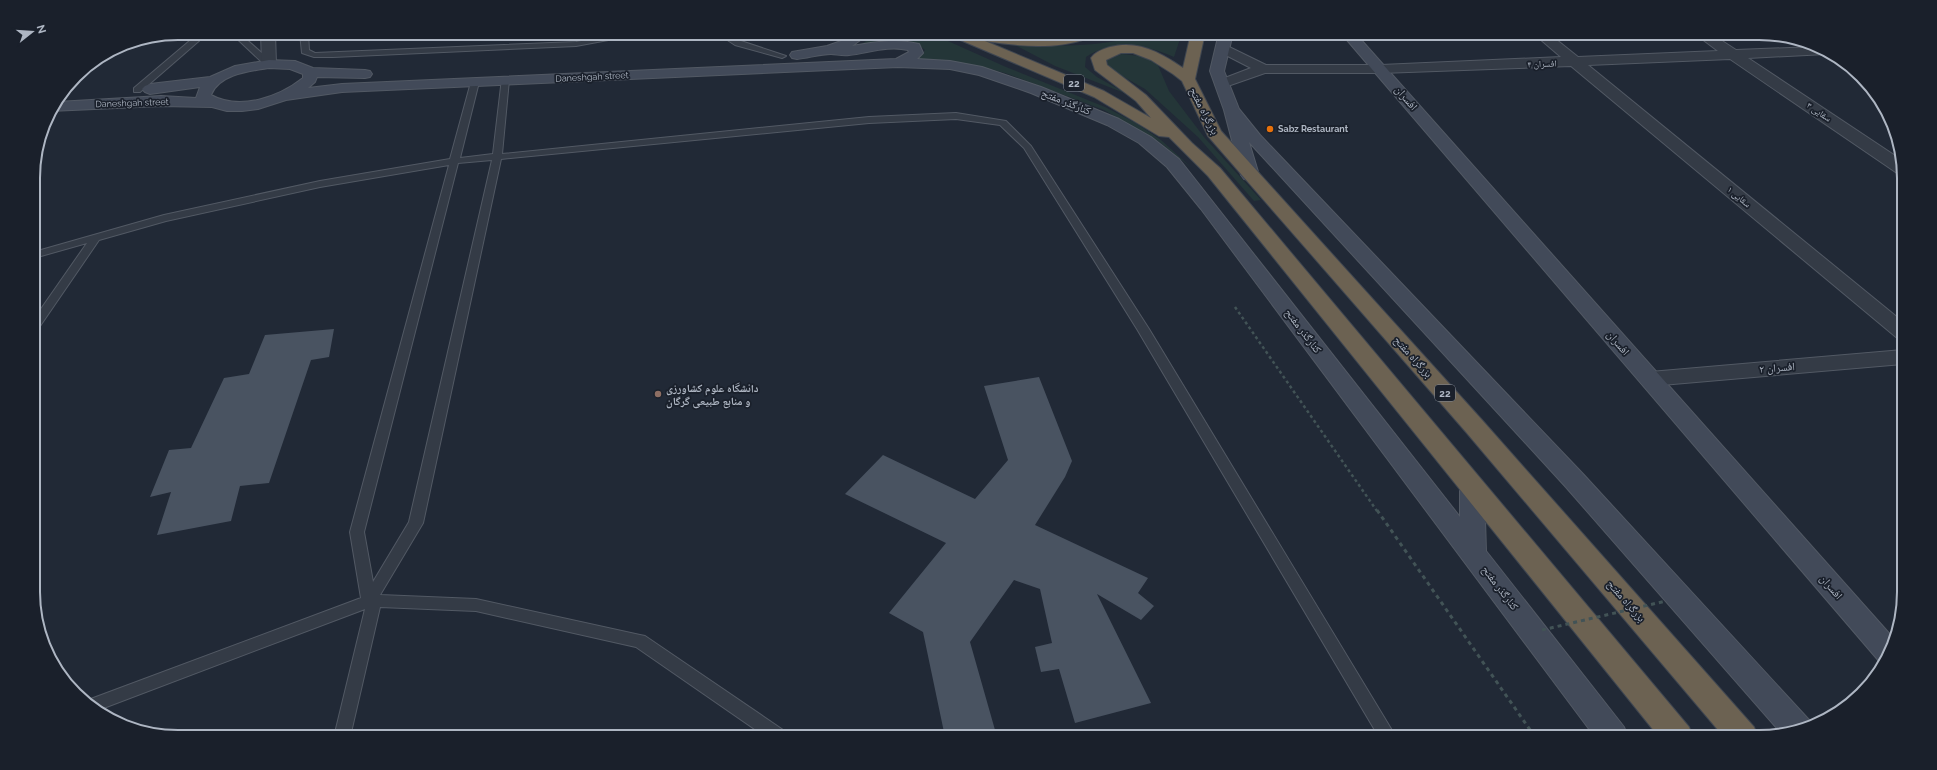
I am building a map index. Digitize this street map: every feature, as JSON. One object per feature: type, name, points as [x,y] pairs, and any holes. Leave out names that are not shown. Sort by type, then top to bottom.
[{"type":"highway","name":"22","points":[[972,40],[1099,94],[1186,146],[1219,178],[1672,730]]},
{"type":"highway","points":[[1012,40],[1025,42],[1056,42],[1068,40]]},
{"type":"highway","name":"بزرگراه مفتح","points":[[1196,40],[1188,79],[1214,134],[1474,426],[1737,730]]},
{"type":"highway","points":[[1186,146],[1142,98],[1100,67],[1098,58],[1106,52],[1118,50],[1145,50],[1161,58],[1188,79]]},
{"type":"main road","name":"Daneshgah street","points":[[60,107],[161,101],[245,106],[287,96],[342,88],[475,82],[746,64],[782,56],[821,53],[844,46],[853,40]]},
{"type":"main road","points":[[1225,40],[1217,71],[1232,110],[1250,175]]},
{"type":"main road","name":"افسران","points":[[1354,40],[1885,648]]},
{"type":"main road","points":[[821,53],[852,51],[889,43],[902,43],[914,47],[916,53],[909,59],[898,63]]},
{"type":"main road","name":"Daneshgah street","points":[[310,72],[371,74],[746,64],[898,63]]},
{"type":"main road","name":"کنارگذر مفتح","points":[[898,63],[950,65],[982,71],[1036,90],[1113,122],[1145,140],[1173,163],[1221,223],[1609,730]]},
{"type":"main road","points":[[210,103],[203,97],[204,89],[214,81],[229,73],[249,67],[269,64],[302,66],[310,72],[310,79],[302,88],[287,96]]},
{"type":"main road","name":"Daneshgah street","points":[[68,96],[167,88],[214,81]]},
{"type":"main road","points":[[1232,110],[1254,138],[1574,480],[1794,725]]},
{"type":"main road","points":[[1472,487],[1473,552]]},
{"type":"street","points":[[268,40],[269,64]]},
{"type":"street","name":"سقایی ۱","points":[[1548,40],[1897,327]]},
{"type":"street","name":"سقایی ۳","points":[[1711,40],[1896,164]]},
{"type":"street","points":[[1223,48],[1263,69]]},
{"type":"street","name":"افسران ۴","points":[[1263,69],[1381,69],[1734,56],[1814,51]]},
{"type":"street","points":[[1222,84],[1263,69]]},
{"type":"street","name":"افسران ۲","points":[[1650,379],[1897,358]]},
{"type":"lane","points":[[137,90],[196,40]]},
{"type":"lane","points":[[243,40],[269,64]]},
{"type":"lane","points":[[304,40],[305,51],[314,55],[576,44],[597,40]]},
{"type":"lane","points":[[734,40],[743,45],[782,56]]},
{"type":"lane","points":[[344,730],[372,601],[416,523],[497,156],[505,80]]},
{"type":"lane","points":[[372,601],[357,532],[475,82]]},
{"type":"lane","points":[[40,253],[164,218],[320,184],[454,161],[869,120],[956,116],[1003,123],[1028,146],[1126,303],[1384,730]]},
{"type":"lane","points":[[40,318],[96,237]]},
{"type":"lane","points":[[96,703],[372,601],[476,605],[640,641],[770,730]]},
{"type":"path","points":[[1235,307],[1530,730]]},
{"type":"path","points":[[1542,630],[1666,601]]},
{"type":"shaded area","points":[[868,40],[884,40],[875,42],[858,46]]},
{"type":"shaded area","points":[[901,40],[946,40],[1006,67],[1105,107],[1136,123],[1161,140],[1193,169],[1158,141],[1104,110],[1005,73],[978,66],[918,59],[925,50],[909,41]]},
{"type":"shaded area","points":[[1120,40],[1180,40],[1174,57],[1163,52],[1141,46],[1119,45],[1107,47],[1086,57],[1085,67],[1097,77],[1127,94],[1055,66],[1011,43],[1078,45]]},
{"type":"shaded area","points":[[1122,54],[1148,57],[1157,63],[1169,91],[1204,137],[1261,200],[1254,201],[1198,137],[1145,89],[1115,72],[1108,66],[1107,60]]},
{"type":"building","points":[[334,329],[329,357],[311,360],[269,483],[240,486],[231,521],[157,535],[171,492],[150,497],[169,450],[191,448],[224,378],[249,374],[265,335]]},
{"type":"building","points":[[1039,377],[1072,461],[1065,477],[1035,525],[1148,578],[1138,593],[1154,606],[1141,620],[1097,594],[1151,703],[1075,723],[1059,669],[1041,672],[1035,647],[1052,643],[1040,589],[1014,580],[970,642],[995,730],[944,730],[923,632],[889,613],[946,543],[845,494],[883,455],[975,499],[1008,460],[984,386]]},
{"type":"place","name":"Sabz Restaurant","points":[[1270,129]]},
{"type":"place","name":"دانشگاه علوم کشاورزی و منابع طبیعی گرگان","points":[[658,394]]}]
